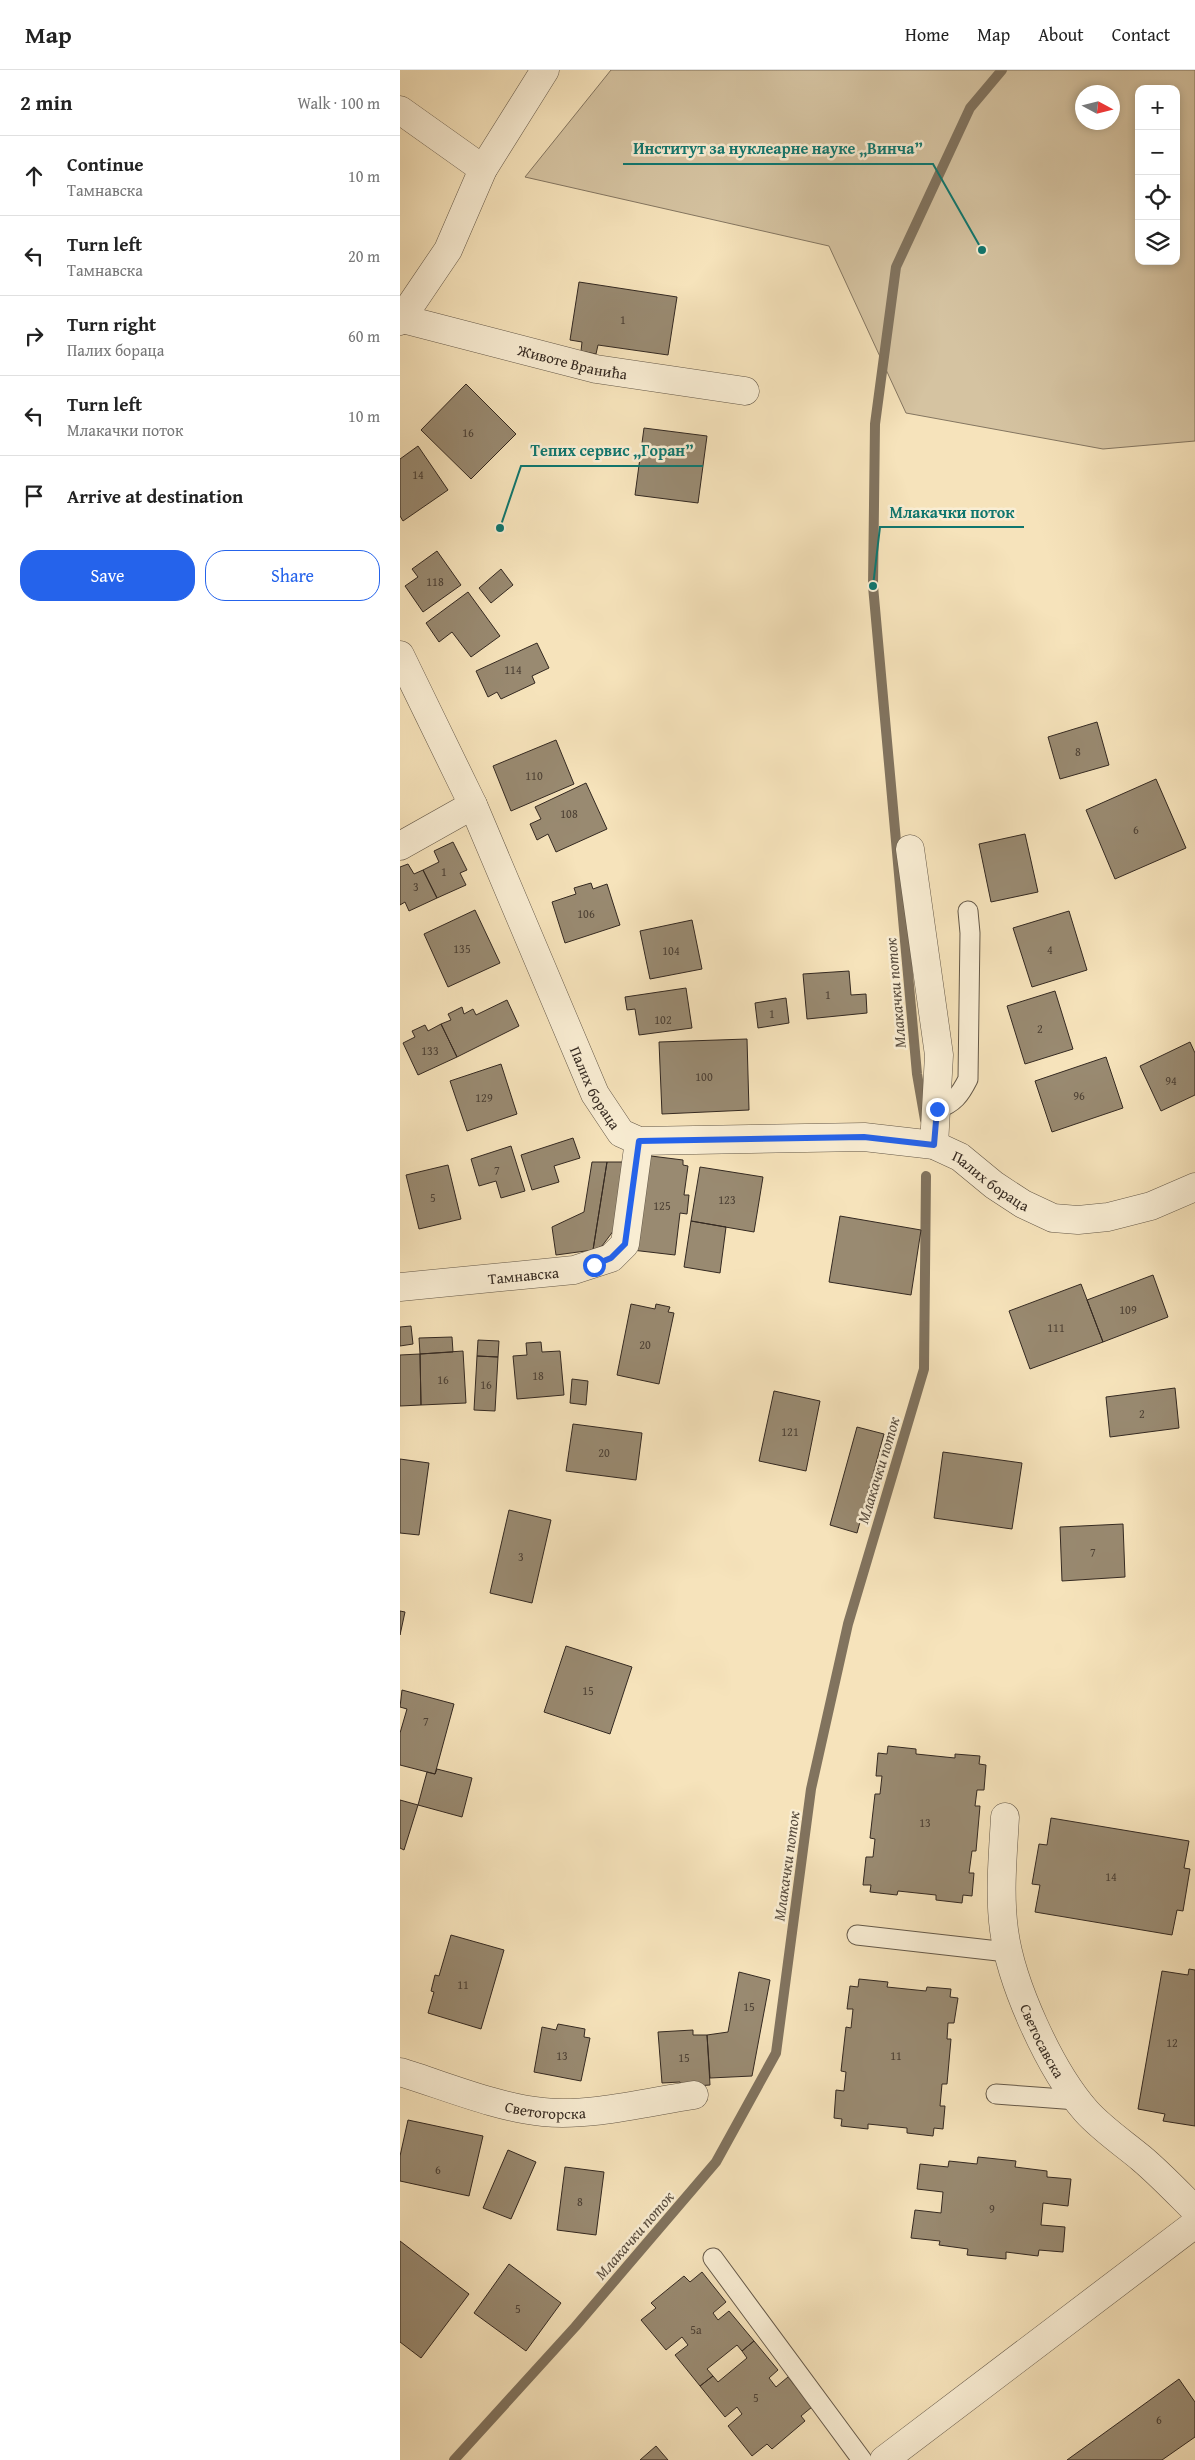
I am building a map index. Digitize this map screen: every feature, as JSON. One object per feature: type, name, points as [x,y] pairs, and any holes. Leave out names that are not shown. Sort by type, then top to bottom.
[{"type":"street","points":[[402,320],[448,250],[483,170],[539,74]]},
{"type":"street","points":[[400,110],[483,170]]},
{"type":"street","name":"Животе Вранића","points":[[402,320],[596,369],[745,391]]},
{"type":"street","name":"Палих бораца","points":[[400,655],[473,805],[595,1094],[621,1133],[639,1141],[864,1137],[934,1145],[960,1157],[994,1185],[1023,1204],[1053,1218],[1078,1220],[1108,1217],[1151,1206],[1195,1187]]},
{"type":"street","points":[[400,846],[473,805]]},
{"type":"street","points":[[910,849],[939,1055],[934,1145]]},
{"type":"street","name":"Тамнавска","points":[[400,1288],[574,1270],[611,1258],[625,1244],[639,1141]]},
{"type":"street","name":"Светосавска","points":[[1004,1817],[1001,1894],[1008,1952],[1042,2044],[1060,2076],[1087,2113],[1156,2170],[1195,2210]]},
{"type":"street","name":"Светогорска","points":[[400,2072],[499,2102],[542,2112],[576,2112],[694,2095]]},
{"type":"street","points":[[884,2460],[1195,2224]]},
{"type":"lane","points":[[937,1109],[951,1104],[961,1093],[968,1079],[970,933],[968,911]]},
{"type":"lane","points":[[856,1935],[1008,1952]]},
{"type":"lane","points":[[996,2094],[1077,2100]]},
{"type":"lane","points":[[713,2258],[862,2460]]},
{"type":"shaded area","points":[[611,70],[1195,70],[1195,441],[1103,449],[906,413],[829,246],[525,177]]},
{"type":"building","points":[[579,282],[677,297],[668,355],[598,345],[596,354],[581,351],[582,342],[570,340]]},
{"type":"building","points":[[466,384],[516,434],[471,479],[421,430]]},
{"type":"building","points":[[644,428],[707,436],[698,503],[635,495]]},
{"type":"building","points":[[418,446],[448,490],[403,521],[400,516],[400,459]]},
{"type":"building","points":[[437,551],[461,585],[423,612],[405,586],[418,577],[412,569]]},
{"type":"building","points":[[501,569],[513,585],[491,603],[479,588]]},
{"type":"building","points":[[468,592],[500,636],[471,657],[452,632],[439,642],[426,623]]},
{"type":"building","points":[[537,643],[549,668],[532,676],[535,683],[501,699],[497,692],[488,697],[476,671]]},
{"type":"building","points":[[1097,722],[1109,765],[1060,779],[1048,737]]},
{"type":"building","points":[[556,740],[574,784],[511,811],[493,766]]},
{"type":"building","points":[[1156,779],[1186,848],[1115,879],[1086,810]]},
{"type":"building","points":[[586,783],[607,829],[556,852],[548,834],[537,840],[530,824],[541,819],[535,807]]},
{"type":"building","points":[[1025,834],[1038,892],[991,902],[979,844]]},
{"type":"building","points":[[453,842],[467,870],[460,873],[466,885],[437,898],[423,870],[439,862],[434,851]]},
{"type":"building","points":[[408,864],[414,874],[423,870],[437,898],[409,911],[405,902],[400,905],[400,867]]},
{"type":"building","points":[[591,883],[593,889],[607,884],[620,925],[565,943],[552,902],[576,894],[574,888]]},
{"type":"building","points":[[475,910],[500,963],[448,987],[424,934]]},
{"type":"building","points":[[1069,911],[1087,970],[1032,987],[1013,928]]},
{"type":"building","points":[[692,920],[702,969],[650,979],[640,931]]},
{"type":"building","points":[[849,971],[851,995],[866,994],[867,1013],[807,1019],[803,974]]},
{"type":"building","points":[[686,988],[692,1028],[639,1035],[635,1009],[627,1010],[625,997]]},
{"type":"building","points":[[1055,991],[1073,1049],[1025,1064],[1007,1006]]},
{"type":"building","points":[[786,998],[789,1023],[758,1028],[755,1003]]},
{"type":"building","points":[[507,1000],[519,1026],[457,1057],[441,1024],[451,1020],[448,1014],[462,1007],[464,1014],[473,1009],[476,1015]]},
{"type":"building","points":[[441,1024],[457,1057],[418,1075],[403,1043],[415,1037],[412,1031],[425,1025],[428,1031]]},
{"type":"building","points":[[747,1039],[749,1110],[662,1114],[659,1042]]},
{"type":"building","points":[[1190,1042],[1195,1053],[1195,1095],[1161,1111],[1140,1066]]},
{"type":"building","points":[[1106,1057],[1123,1108],[1052,1132],[1035,1081]]},
{"type":"building","points":[[501,1064],[517,1114],[467,1131],[450,1081]]},
{"type":"building","points":[[573,1138],[580,1158],[554,1166],[559,1182],[532,1190],[521,1155]]},
{"type":"building","points":[[511,1146],[525,1191],[501,1198],[496,1181],[479,1186],[471,1159]]},
{"type":"building","points":[[643,1155],[683,1160],[683,1165],[688,1166],[684,1195],[689,1195],[687,1214],[680,1213],[675,1255],[632,1250]]},
{"type":"building","points":[[592,1162],[607,1162],[593,1250],[556,1255],[552,1227],[584,1212]]},
{"type":"building","points":[[607,1162],[626,1162],[614,1230],[602,1246],[593,1250]]},
{"type":"building","points":[[448,1165],[461,1219],[419,1229],[406,1175]]},
{"type":"building","points":[[700,1167],[763,1177],[754,1232],[691,1221]]},
{"type":"building","points":[[840,1216],[921,1230],[911,1295],[829,1282]]},
{"type":"building","points":[[691,1221],[726,1227],[720,1273],[684,1267]]},
{"type":"building","points":[[1153,1275],[1168,1317],[1103,1342],[1087,1300]]},
{"type":"building","points":[[1081,1284],[1103,1342],[1030,1369],[1009,1311]]},
{"type":"building","points":[[631,1304],[655,1309],[656,1304],[670,1307],[668,1312],[674,1313],[659,1384],[617,1375]]},
{"type":"building","points":[[411,1326],[413,1344],[400,1346],[400,1327]]},
{"type":"building","points":[[452,1337],[453,1352],[420,1354],[419,1338]]},
{"type":"building","points":[[478,1340],[499,1341],[498,1357],[477,1356]]},
{"type":"building","points":[[541,1342],[542,1352],[560,1351],[564,1395],[517,1399],[513,1356],[527,1355],[526,1343]]},
{"type":"building","points":[[463,1351],[466,1403],[421,1405],[420,1354]]},
{"type":"building","points":[[420,1354],[421,1405],[400,1406],[400,1355]]},
{"type":"building","points":[[477,1356],[498,1357],[495,1411],[474,1410]]},
{"type":"building","points":[[572,1379],[588,1381],[586,1405],[570,1403]]},
{"type":"building","points":[[1175,1388],[1179,1428],[1110,1437],[1106,1397]]},
{"type":"building","points":[[774,1391],[820,1401],[806,1471],[759,1461]]},
{"type":"building","points":[[573,1424],[642,1433],[636,1480],[566,1471]]},
{"type":"building","points":[[857,1427],[884,1434],[857,1533],[830,1525]]},
{"type":"building","points":[[943,1452],[1022,1463],[1012,1529],[934,1518]]},
{"type":"building","points":[[400,1459],[429,1463],[419,1535],[400,1533]]},
{"type":"building","points":[[509,1510],[551,1520],[532,1603],[490,1593]]},
{"type":"building","points":[[1123,1524],[1125,1577],[1062,1581],[1060,1527]]},
{"type":"building","points":[[400,1611],[405,1612],[400,1635]]},
{"type":"building","points":[[566,1646],[632,1667],[610,1734],[544,1712]]},
{"type":"building","points":[[402,1690],[454,1704],[435,1774],[400,1765],[400,1733],[407,1709],[400,1707]]},
{"type":"building","points":[[888,1746],[916,1749],[916,1754],[955,1758],[955,1754],[980,1756],[979,1764],[986,1765],[984,1790],[977,1790],[975,1806],[980,1806],[976,1851],[972,1851],[969,1873],[974,1873],[972,1896],[963,1895],[962,1903],[936,1900],[936,1895],[898,1891],[897,1895],[870,1892],[871,1885],[863,1885],[866,1857],[873,1857],[875,1839],[870,1838],[875,1794],[880,1794],[882,1776],[876,1776],[878,1753],[887,1754]]},
{"type":"building","points":[[437,1769],[472,1778],[462,1817],[418,1805],[427,1772],[435,1774]]},
{"type":"building","points":[[400,1800],[418,1805],[404,1850],[400,1848]]},
{"type":"building","points":[[1051,1818],[1189,1841],[1184,1868],[1190,1869],[1183,1911],[1177,1910],[1172,1935],[1035,1912],[1040,1885],[1032,1884],[1039,1844],[1047,1845]]},
{"type":"building","points":[[451,1935],[504,1950],[481,2029],[428,2013],[434,1992],[431,1991],[435,1975],[439,1976]]},
{"type":"building","points":[[1189,1969],[1195,1970],[1195,2126],[1163,2121],[1165,2114],[1138,2109],[1162,1971],[1188,1975]]},
{"type":"building","points":[[739,1972],[770,1980],[752,2076],[710,2078],[707,2035],[728,2032]]},
{"type":"building","points":[[859,1979],[888,1982],[887,1987],[926,1991],[927,1987],[951,1989],[950,1997],[958,1998],[954,2023],[948,2023],[947,2039],[951,2039],[947,2084],[942,2084],[940,2106],[945,2106],[943,2129],[934,2128],[933,2136],[907,2133],[907,2128],[868,2124],[868,2129],[841,2126],[842,2119],[834,2118],[836,2090],[844,2091],[846,2072],[841,2071],[846,2027],[851,2028],[853,2009],[847,2009],[850,1986],[858,1987]]},
{"type":"building","points":[[558,2024],[585,2029],[584,2037],[590,2038],[581,2081],[534,2072],[542,2027],[556,2030]]},
{"type":"building","points":[[693,2030],[693,2035],[707,2035],[710,2085],[681,2087],[680,2082],[662,2083],[658,2032]]},
{"type":"building","points":[[408,2120],[483,2136],[469,2196],[400,2181],[400,2156]]},
{"type":"building","points":[[508,2150],[536,2162],[511,2219],[483,2208]]},
{"type":"building","points":[[978,2157],[1016,2161],[1015,2167],[1047,2171],[1047,2177],[1071,2179],[1068,2206],[1043,2203],[1041,2225],[1065,2227],[1063,2252],[1039,2250],[1038,2256],[1006,2252],[1006,2259],[967,2255],[968,2249],[939,2245],[940,2241],[911,2238],[915,2210],[941,2213],[943,2192],[917,2189],[920,2164],[948,2167],[949,2161],[977,2164]]},
{"type":"building","points":[[565,2167],[604,2172],[596,2235],[557,2230]]},
{"type":"building","points":[[400,2241],[469,2294],[421,2358],[400,2342]]},
{"type":"building","points":[[509,2264],[561,2303],[526,2351],[474,2313]]},
{"type":"building","points":[[702,2272],[726,2302],[713,2313],[718,2320],[729,2311],[754,2341],[742,2351],[737,2345],[707,2369],[713,2376],[700,2386],[675,2355],[688,2345],[682,2337],[666,2350],[641,2320],[656,2308],[651,2303],[684,2276],[690,2282]]},
{"type":"building","points":[[754,2341],[778,2370],[769,2378],[776,2387],[788,2377],[812,2407],[801,2416],[805,2421],[772,2449],[767,2444],[752,2456],[728,2426],[742,2414],[737,2407],[725,2417],[700,2386],[713,2376],[718,2382],[747,2358],[742,2351]]},
{"type":"building","points":[[1179,2379],[1195,2402],[1195,2437],[1162,2460],[1067,2460]]},
{"type":"building","points":[[656,2446],[668,2460],[640,2460]]},
{"type":"waterway","name":"Млакачки поток","points":[[925,1120],[917,1074],[873,586],[875,424],[896,267],[970,108],[1002,70]]},
{"type":"waterway","name":"Млакачки поток","points":[[454,2460],[575,2327],[716,2162],[776,2053],[811,1789],[848,1624],[924,1369],[926,1176]]},
{"type":"place","name":"Институт за нуклеарне науке „Винча”","points":[[982,250]]},
{"type":"place","name":"Тепих сервис „Горан”","points":[[500,528]]},
{"type":"place","name":"Млакачки поток","points":[[873,586]]},
{"type":"route","points":[[594,1265],[611,1258],[625,1244],[639,1141],[864,1137],[934,1145],[937,1109]]}]
